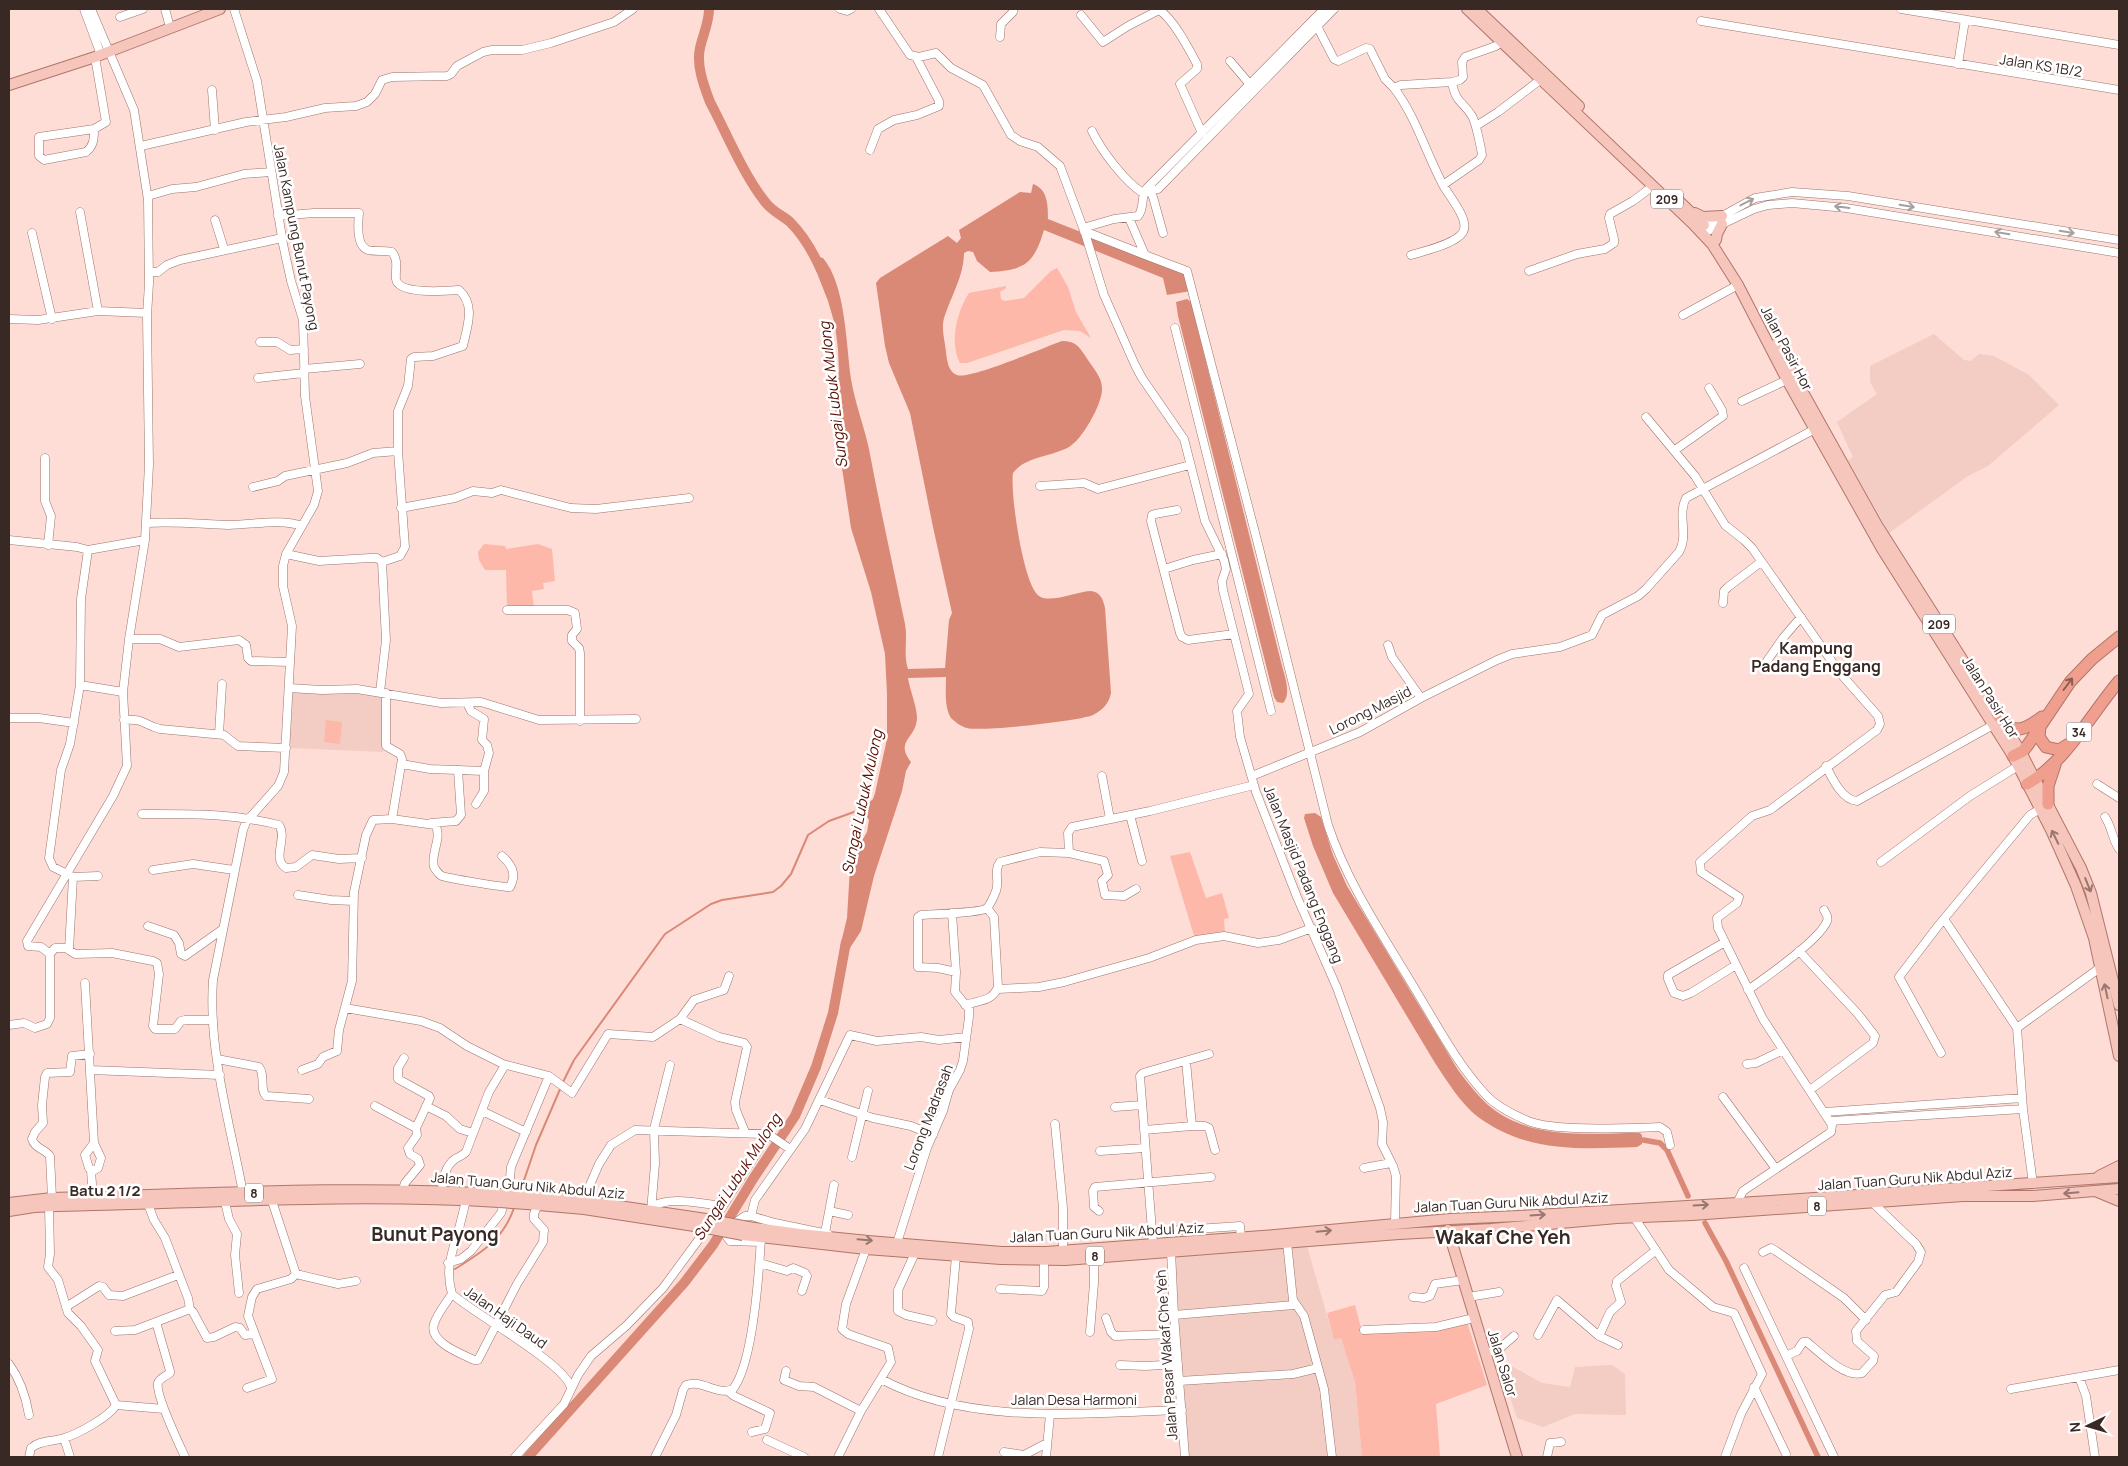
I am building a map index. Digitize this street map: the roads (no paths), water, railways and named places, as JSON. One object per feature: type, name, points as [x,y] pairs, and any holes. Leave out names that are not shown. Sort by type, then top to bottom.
[{"type":"highway","name":"34","points":[[2017,758],[2077,674],[2119,637]]},
{"type":"highway","name":"34","points":[[2031,781],[2045,772],[2068,746],[2119,681]]},
{"type":"highway","points":[[1995,720],[2006,726],[2018,729],[2030,726],[2051,710]]},
{"type":"highway","points":[[2041,724],[2039,737],[2046,748],[2059,750],[2068,746]]},
{"type":"highway","points":[[2044,807],[2050,777],[2068,746]]},
{"type":"main road","points":[[9,85],[101,55],[220,9]]},
{"type":"main road","name":"Jalan Pasir Hor","points":[[1467,9],[1712,244],[1738,285],[1787,380],[1882,549],[1995,720]]},
{"type":"main road","name":"Jalan Pasir Hor","points":[[1477,9],[1692,212],[1716,240],[1744,281],[1869,512],[2017,758]]},
{"type":"main road","points":[[1692,212],[1704,217],[1722,220],[1716,234],[1716,240]]},
{"type":"main road","name":"209","points":[[2017,758],[2089,887],[2109,958],[2119,1005]]},
{"type":"main road","name":"209","points":[[2044,807],[2076,886],[2101,968],[2119,1056]]},
{"type":"main road","points":[[2109,958],[2119,952]]},
{"type":"main road","points":[[2119,1166],[2094,1185],[2119,1201]]},
{"type":"main road","name":"Jalan Tuan Guru Nik Abdul Aziz","points":[[747,1226],[761,1240],[956,1256],[1044,1260],[1448,1230],[1491,1229],[1634,1217],[1692,1215],[1962,1196],[2033,1196],[2094,1185],[2119,1177]]},
{"type":"main road","name":"Jalan Tuan Guru Nik Abdul Aziz","points":[[527,1200],[538,1204],[703,1223],[747,1226],[780,1232],[1002,1252],[1063,1251],[1215,1240],[1464,1218],[2033,1184],[2094,1185],[2119,1189]]},
{"type":"main road","points":[[341,1190],[347,1192],[350,1198]]},
{"type":"main road","name":"Jalan Tuan Guru Nik Abdul Aziz","points":[[9,1211],[50,1202],[93,1197],[403,1190],[442,1191],[527,1200],[585,1201],[651,1209],[703,1223]]},
{"type":"main road","name":"Jalan Tuan Guru Nik Abdul Aziz","points":[[9,1203],[148,1204],[350,1198],[466,1200],[499,1198]]},
{"type":"main road","points":[[1345,1229],[1436,1225],[1448,1230],[1457,1224],[1519,1216]]},
{"type":"main road","points":[[1458,1262],[1457,1247],[1460,1239],[1468,1234],[1491,1229]]},
{"type":"main road","name":"Jalan Salor","points":[[1448,1230],[1447,1238],[1463,1278]]},
{"type":"main road","name":"Jalan Salor","points":[[1448,1230],[1517,1457]]},
{"type":"main road","points":[[1398,1234],[1439,1236],[1452,1253]]},
{"type":"street","points":[[50,954],[41,947],[28,946],[27,941],[70,875],[125,773],[128,758],[123,692],[129,639],[145,540],[149,465],[148,196],[141,146],[134,110],[124,85],[101,55],[84,9]]},
{"type":"street","points":[[91,9],[101,55],[106,122],[94,129],[38,137],[39,156],[44,160],[86,152],[94,140],[94,129]]},
{"type":"street","points":[[120,17],[142,9]]},
{"type":"street","points":[[165,9],[170,27]]},
{"type":"street","name":"Jalan Kampung Bunut Payong","points":[[234,9],[257,81],[282,238],[291,281],[302,312],[305,396],[316,470],[317,499],[286,554],[283,586],[292,626],[286,748],[282,779],[274,792],[250,818],[243,830],[213,980],[213,1020],[220,1075],[243,1193]]},
{"type":"street","points":[[141,146],[246,122],[286,117],[325,108],[356,106],[367,102],[375,94],[382,80],[392,77],[447,76],[457,66],[483,52],[500,49],[522,50],[551,43],[614,22],[633,9]]},
{"type":"street","points":[[840,9],[847,11],[851,9]]},
{"type":"street","points":[[870,150],[878,129],[894,120],[917,115],[940,106],[916,57],[910,55],[904,49],[879,9]]},
{"type":"street","points":[[1000,37],[1001,24],[1013,12],[1013,9]]},
{"type":"street","points":[[1092,131],[1111,160],[1133,185],[1147,191],[1158,189],[1324,9]]},
{"type":"street","points":[[1084,231],[1114,219],[1135,217],[1141,213],[1147,191],[1202,133],[1334,9]]},
{"type":"street","points":[[1905,9],[2119,45]]},
{"type":"street","points":[[1081,15],[1103,42],[1159,10],[1164,13],[1181,36],[1197,64],[1195,72],[1180,84],[1202,133]]},
{"type":"street","points":[[1958,64],[1965,20]]},
{"type":"street","name":"Jalan KS 1B/2","points":[[1701,22],[2119,90]]},
{"type":"street","points":[[1317,26],[1334,59],[1338,61],[1366,48],[1370,49],[1385,79],[1405,104],[1443,185],[1466,223],[1464,231],[1459,238],[1411,255]]},
{"type":"street","points":[[1394,88],[1401,85],[1460,80],[1462,77],[1462,62],[1465,57],[1496,46],[1501,42]]},
{"type":"street","name":"Jalan Masjid Padang Enggang","points":[[916,57],[936,54],[951,68],[983,85],[1011,135],[1020,141],[1038,147],[1060,166],[1084,231],[1104,295],[1135,365],[1153,395],[1182,435],[1208,528],[1222,554],[1226,569],[1222,584],[1249,694],[1237,711],[1236,720],[1254,785],[1282,859],[1337,988],[1370,1078],[1383,1122],[1382,1144],[1396,1176],[1395,1223]]},
{"type":"street","points":[[1230,61],[1253,87]]},
{"type":"street","points":[[1476,126],[1540,80]]},
{"type":"street","points":[[1443,185],[1481,158],[1482,152],[1476,126],[1467,110],[1455,98],[1452,82]]},
{"type":"street","points":[[212,90],[215,130]]},
{"type":"street","points":[[148,196],[172,189],[196,187],[244,174],[271,172]]},
{"type":"street","points":[[1529,271],[1577,254],[1598,251],[1609,247],[1614,243],[1609,218],[1610,214],[1633,201],[1653,186]]},
{"type":"street","points":[[1147,191],[1163,233]]},
{"type":"street","points":[[1706,228],[1722,220],[1755,198],[1792,192],[1848,196],[2119,240]]},
{"type":"street","points":[[1722,220],[1768,205],[1792,203],[1846,208],[2119,253]]},
{"type":"street","points":[[1928,221],[1930,210]]},
{"type":"street","points":[[80,212],[98,311]]},
{"type":"street","points":[[278,216],[314,212],[359,213],[360,241],[369,250],[392,252],[395,256],[396,277],[399,286],[430,291],[459,290],[467,298],[470,320],[463,346],[433,356],[414,357],[411,359],[408,386],[398,410],[398,451],[405,547],[400,556],[382,562]]},
{"type":"street","points":[[1129,218],[1144,255]]},
{"type":"street","points":[[215,220],[224,249]]},
{"type":"street","points":[[1084,231],[1187,271],[1328,825],[1338,854],[1354,888],[1455,1054],[1486,1095],[1495,1103],[1520,1117],[1542,1125],[1587,1128],[1660,1127],[1667,1132],[1670,1145]]},
{"type":"street","points":[[32,233],[52,318]]},
{"type":"street","points":[[149,272],[159,272],[167,264],[180,260],[282,238]]},
{"type":"street","points":[[1683,315],[1738,285]]},
{"type":"street","points":[[9,319],[52,318],[98,311],[147,314]]},
{"type":"street","points":[[1175,328],[1271,711]]},
{"type":"street","points":[[260,342],[277,342],[292,350],[304,350]]},
{"type":"street","points":[[258,378],[360,364]]},
{"type":"street","points":[[1742,401],[1787,380]]},
{"type":"street","points":[[1675,450],[1723,416],[1722,410],[1709,388]]},
{"type":"street","points":[[1646,417],[1675,450],[1703,488],[1725,525],[1744,540],[1840,673],[1880,720],[1877,730],[1826,766],[1770,810],[1752,816],[1700,862],[1701,872],[1739,897],[1737,903],[1717,918],[1718,928],[1748,990],[1783,1050],[1831,1121],[1831,1132],[1743,1191],[1737,1202]]},
{"type":"street","name":"Lorong Masjid","points":[[1252,776],[1378,723],[1421,698],[1497,660],[1512,654],[1560,647],[1592,635],[1602,615],[1646,589],[1679,552],[1683,545],[1684,502],[1686,498],[1815,430]]},
{"type":"street","points":[[253,488],[278,481],[285,476],[347,463],[374,453],[398,451]]},
{"type":"street","points":[[45,458],[45,501],[51,516],[48,545]]},
{"type":"street","points":[[1040,486],[1084,483],[1098,489],[1190,465]]},
{"type":"street","points":[[401,508],[455,498],[473,491],[492,493],[501,490],[571,508],[596,509],[689,498]]},
{"type":"street","points":[[1177,510],[1155,514],[1151,517],[1150,521],[1182,637],[1188,640],[1234,634]]},
{"type":"street","points":[[146,523],[169,521],[229,525],[287,522],[302,526]]},
{"type":"street","points":[[9,540],[77,547],[88,550],[145,540]]},
{"type":"street","points":[[88,550],[81,599],[80,685],[70,744],[62,770],[49,858],[53,867],[70,875],[98,876]]},
{"type":"street","points":[[286,554],[319,561],[377,558],[382,562],[386,640],[383,693],[386,746],[400,754],[402,764],[392,818]]},
{"type":"street","points":[[1164,569],[1222,554]]},
{"type":"street","points":[[1723,603],[1724,591],[1728,586],[1761,562]]},
{"type":"street","points":[[507,610],[568,610],[575,613],[577,629],[572,635],[572,641],[579,648],[580,654],[580,721]]},
{"type":"street","points":[[1767,661],[1801,617]]},
{"type":"street","points":[[129,639],[160,639],[179,647],[239,640],[246,645],[248,658],[251,661],[290,662]]},
{"type":"street","points":[[1388,645],[1392,656],[1421,698]]},
{"type":"street","points":[[219,734],[222,684]]},
{"type":"street","points":[[80,685],[123,692]]},
{"type":"street","points":[[289,688],[322,690],[357,689],[441,703],[481,702],[539,720],[580,721],[636,718]]},
{"type":"street","points":[[467,703],[471,711],[484,719],[482,740],[489,753],[484,771],[484,791],[476,804]]},
{"type":"street","points":[[9,718],[39,718],[74,723]]},
{"type":"street","points":[[124,720],[141,720],[160,730],[224,735],[238,746],[286,748]]},
{"type":"street","points":[[1826,766],[1841,791],[1851,800],[1856,801],[1995,720]]},
{"type":"street","points":[[1881,862],[1970,796],[2017,758]]},
{"type":"street","points":[[402,764],[484,771]]},
{"type":"street","points":[[302,1070],[318,1064],[323,1057],[337,1051],[339,1030],[352,981],[353,901],[370,823],[378,819],[392,818],[418,824],[456,821],[461,815],[458,770]]},
{"type":"street","points":[[1102,776],[1110,818]]},
{"type":"street","points":[[2096,784],[2119,798]]},
{"type":"street","points":[[1069,853],[1068,833],[1070,829],[1254,785]]},
{"type":"street","points":[[1941,1054],[1898,979],[1944,919],[2030,815],[2044,807]]},
{"type":"street","points":[[142,814],[220,814],[250,818],[279,825],[281,828],[279,858],[286,868],[296,867],[312,855],[339,859],[362,858]]},
{"type":"street","points":[[1130,815],[1142,861]]},
{"type":"street","points":[[2105,817],[2110,827],[2112,838],[2119,848]]},
{"type":"street","points":[[431,824],[435,825],[438,834],[434,854],[435,868],[442,876],[479,881],[505,888],[510,887],[514,870],[512,865],[502,856]]},
{"type":"street","points":[[956,972],[938,968],[918,967],[918,917],[952,912],[978,912],[987,908],[996,892],[996,868],[1000,862],[1040,852],[1069,853],[1098,858],[1105,862],[1108,875],[1102,882],[1105,895],[1124,896],[1136,889]]},
{"type":"street","points":[[153,870],[193,864],[234,870]]},
{"type":"street","points":[[69,950],[70,875]]},
{"type":"street","points":[[298,896],[353,901]]},
{"type":"street","points":[[987,908],[994,917],[998,989]]},
{"type":"street","points":[[1748,990],[1799,951],[1827,922],[1828,916],[1824,910]]},
{"type":"street","name":"Lorong Madrasah","points":[[897,1243],[932,1134],[943,1111],[949,1090],[960,1070],[966,1037],[969,1017],[968,1009],[955,992],[956,972],[952,912]]},
{"type":"street","points":[[1944,919],[2018,1028],[2023,1109],[2033,1184]]},
{"type":"street","points":[[148,926],[174,935],[179,942],[179,950],[185,956],[223,929]]},
{"type":"street","points":[[965,1005],[988,999],[998,989],[1039,987],[1064,982],[1149,958],[1196,940],[1224,936],[1258,943],[1279,940],[1312,928]]},
{"type":"street","points":[[1725,942],[1668,975],[1674,993],[1679,996],[1691,993],[1736,965]]},
{"type":"street","points":[[9,1025],[24,1023],[35,1028],[47,1024],[50,1018],[50,954],[55,948],[66,948],[75,954],[112,953],[157,963],[159,974],[153,1026],[155,1029],[175,1029],[181,1021],[185,1020],[213,1020]]},
{"type":"street","points":[[1799,951],[1858,1014],[1875,1036],[1873,1043],[1810,1090]]},
{"type":"street","points":[[2018,1028],[2101,968]]},
{"type":"street","points":[[345,1008],[427,1024],[449,1033],[467,1046],[505,1065],[549,1076],[572,1093],[608,1034],[652,1038],[680,1019],[694,1000],[724,990],[730,976]]},
{"type":"street","points":[[86,983],[94,1143],[100,1154],[100,1164],[96,1170],[91,1171]]},
{"type":"street","points":[[680,1019],[719,1038],[742,1042],[747,1047],[735,1102],[736,1110],[745,1132]]},
{"type":"street","points":[[747,1226],[755,1200],[788,1148],[805,1129],[848,1037],[852,1034],[877,1041],[921,1037],[939,1040],[966,1037]]},
{"type":"street","points":[[1747,1064],[1756,1063],[1783,1050]]},
{"type":"street","points":[[90,1054],[72,1056],[70,1072],[47,1073],[42,1106],[44,1123],[35,1132],[32,1139],[35,1145],[46,1151],[50,1156],[50,1254],[48,1267],[58,1280],[68,1313],[81,1326],[98,1350],[95,1361],[116,1405]]},
{"type":"street","points":[[1153,1244],[1140,1077],[1141,1074],[1209,1054]]},
{"type":"street","points":[[403,1190],[406,1182],[420,1165],[418,1159],[410,1154],[408,1150],[409,1145],[417,1136],[416,1128],[430,1100],[429,1096],[398,1079],[398,1068],[404,1058]]},
{"type":"street","points":[[218,1059],[259,1067],[262,1071],[263,1092],[268,1098],[309,1099]]},
{"type":"street","points":[[1186,1061],[1192,1126]]},
{"type":"street","points":[[442,1191],[445,1173],[454,1160],[463,1155],[493,1083],[505,1065]]},
{"type":"street","points":[[651,1209],[655,1164],[654,1129],[670,1065]]},
{"type":"street","points":[[90,1070],[220,1075]]},
{"type":"street","points":[[448,1264],[461,1259],[471,1251],[501,1213],[509,1188],[510,1172],[549,1076]]},
{"type":"street","points":[[852,1158],[868,1091]]},
{"type":"street","points":[[1723,1096],[1776,1169]]},
{"type":"street","points":[[1825,1112],[2022,1098]]},
{"type":"street","points":[[820,1100],[863,1114],[911,1126],[932,1134]]},
{"type":"street","points":[[1115,1107],[1142,1105]]},
{"type":"street","points":[[375,1106],[416,1128]]},
{"type":"street","points":[[426,1106],[446,1116],[460,1128],[473,1133]]},
{"type":"street","points":[[1831,1121],[2023,1109]]},
{"type":"street","points":[[482,1111],[526,1132]]},
{"type":"street","points":[[1055,1124],[1063,1208],[1063,1251]]},
{"type":"street","points":[[1144,1130],[1205,1126],[1209,1128],[1215,1150]]},
{"type":"street","points":[[589,1186],[599,1164],[611,1145],[635,1130],[745,1132],[770,1135],[788,1148]]},
{"type":"street","points":[[515,1457],[564,1404],[571,1388],[591,1356],[626,1326],[663,1288],[723,1206],[770,1135]]},
{"type":"street","points":[[93,1197],[91,1171],[86,1162],[85,1155],[94,1143]]},
{"type":"street","points":[[1100,1151],[1145,1148]]},
{"type":"street","points":[[1364,1168],[1391,1162]]},
{"type":"street","points":[[1099,1211],[1094,1207],[1093,1191],[1095,1187],[1211,1178]]},
{"type":"street","points":[[825,1233],[834,1185]]},
{"type":"street","name":"Jalan Haji Daud","points":[[466,1200],[448,1264],[452,1294],[497,1324],[566,1376],[571,1388]]},
{"type":"street","points":[[272,1201],[296,1274]]},
{"type":"street","points":[[225,1202],[229,1219],[237,1234],[235,1254],[239,1293]]},
{"type":"street","points":[[651,1209],[656,1204],[672,1202],[723,1206]]},
{"type":"street","points":[[1786,1356],[1797,1351],[1803,1342],[1807,1342],[1840,1368],[1854,1375],[1862,1374],[1873,1361],[1874,1356],[1856,1338],[1856,1332],[1885,1295],[1892,1294],[1899,1289],[1920,1257],[1920,1252],[1916,1244],[1872,1202]]},
{"type":"street","points":[[148,1204],[154,1220],[165,1238],[188,1298],[190,1310],[193,1312],[207,1338],[214,1337],[235,1327],[240,1328],[245,1335],[254,1334]]},
{"type":"street","points":[[452,1294],[433,1324],[434,1332],[440,1342],[474,1360],[478,1360],[517,1284],[542,1242],[544,1230],[534,1219],[538,1204]]},
{"type":"street","points":[[829,1211],[848,1215]]},
{"type":"street","points":[[728,1391],[737,1384],[751,1333],[761,1240],[748,1243],[727,1239],[736,1222],[745,1216],[747,1226]]},
{"type":"street","points":[[1634,1217],[1669,1270],[1713,1307],[1734,1313],[1762,1374],[1754,1387],[1732,1436],[1725,1457]]},
{"type":"street","points":[[747,1226],[775,1223],[825,1233],[836,1238]]},
{"type":"street","points":[[1152,1232],[1240,1226],[1241,1238]]},
{"type":"street","points":[[1214,1228],[1215,1240]]},
{"type":"street","points":[[1287,1242],[1294,1305],[1304,1316],[1324,1389],[1332,1457]]},
{"type":"street","points":[[1763,1252],[1771,1248],[1776,1251],[1844,1298],[1866,1320]]},
{"type":"street","points":[[838,1457],[861,1411],[891,1362],[888,1348],[848,1334],[842,1329],[846,1304],[866,1249]]},
{"type":"street","points":[[1599,1336],[1610,1312],[1621,1302],[1616,1286],[1617,1281],[1655,1250]]},
{"type":"street","name":"Jalan Pasar Wakaf Che Yeh","points":[[1171,1251],[1175,1334],[1185,1457]]},
{"type":"street","points":[[915,1253],[898,1290],[898,1311],[906,1315],[932,1321]]},
{"type":"street","points":[[938,1457],[969,1325],[965,1320],[954,1318],[951,1314],[956,1256]]},
{"type":"street","points":[[1090,1332],[1094,1256]]},
{"type":"street","points":[[1000,1290],[1042,1290],[1044,1288],[1044,1260]]},
{"type":"street","points":[[760,1263],[787,1271],[794,1268],[806,1273],[807,1276],[802,1291]]},
{"type":"street","points":[[1744,1268],[1834,1457]]},
{"type":"street","points":[[296,1274],[338,1284],[356,1281]]},
{"type":"street","points":[[247,1388],[272,1379],[248,1316],[252,1297],[257,1289],[291,1279],[296,1274]]},
{"type":"street","points":[[66,1307],[99,1286],[103,1287],[109,1295],[122,1296],[178,1275]]},
{"type":"street","points":[[1413,1297],[1424,1298],[1430,1296],[1435,1284],[1463,1278]]},
{"type":"street","points":[[1468,1297],[1499,1292]]},
{"type":"street","points":[[1538,1335],[1558,1300],[1599,1336],[1618,1345]]},
{"type":"street","points":[[1174,1316],[1294,1305]]},
{"type":"street","points":[[115,1330],[135,1330],[190,1310]]},
{"type":"street","points":[[1106,1318],[1110,1332],[1115,1336],[1175,1334]]},
{"type":"street","points":[[1364,1330],[1436,1327],[1474,1318]]},
{"type":"street","points":[[156,1322],[170,1371],[158,1384],[164,1409],[185,1457]]},
{"type":"street","points":[[1485,1352],[1499,1348],[1514,1336]]},
{"type":"street","points":[[9,1364],[24,1392],[29,1415]]},
{"type":"street","points":[[1120,1365],[1178,1364]]},
{"type":"street","points":[[1179,1381],[1293,1374],[1318,1368]]},
{"type":"street","points":[[2011,1389],[2119,1370]]},
{"type":"street","points":[[786,1371],[784,1380],[799,1386],[814,1387],[861,1411]]},
{"type":"street","points":[[2079,1377],[2086,1396],[2095,1457]]},
{"type":"street","name":"Jalan Desa Harmoni","points":[[881,1378],[913,1394],[989,1410],[1050,1415],[1182,1410]]},
{"type":"street","points":[[655,1457],[676,1415],[686,1386],[697,1384],[728,1391],[734,1396],[770,1413],[765,1429],[752,1432]]},
{"type":"street","points":[[1754,1387],[1786,1454]]},
{"type":"street","points":[[29,1457],[30,1448],[35,1444],[64,1438],[105,1416],[116,1405],[164,1409]]},
{"type":"street","points":[[1046,1457],[1050,1415]]},
{"type":"street","points":[[64,1438],[70,1457]]},
{"type":"street","points":[[767,1440],[804,1457]]},
{"type":"street","points":[[1547,1457],[1550,1443],[1561,1442]]},
{"type":"street","points":[[1004,1452],[1024,1455],[1047,1443]]},
{"type":"waterway","name":"Sungai Lubuk Mulong","points":[[709,9],[699,61],[701,75],[710,102],[743,168],[758,192],[769,206],[790,222],[799,233],[812,251],[821,270]]},
{"type":"waterway","points":[[563,1082],[574,1060],[665,934],[711,904],[722,900],[773,892],[791,874],[808,835],[829,821],[865,808]]},
{"type":"waterway","name":"Sungai Lubuk Mulong","points":[[528,1457],[684,1283],[713,1245],[753,1179],[795,1116],[816,1067],[833,1013],[846,942]]},
{"type":"waterway","points":[[520,1192],[536,1145],[561,1087]]},
{"type":"waterway","points":[[1643,1140],[1660,1143],[1667,1150],[1688,1196]]},
{"type":"waterway","points":[[455,1269],[483,1251],[498,1237],[514,1208]]},
{"type":"waterway","points":[[1705,1223],[1726,1261],[1818,1457]]},
{"type":"district","name":"Kampung Padang Enggang","points":[[1816,657]]},
{"type":"district","name":"Batu 2 1/2","points":[[105,1190]]},
{"type":"district","name":"Bunut Payong","points":[[435,1234]]},
{"type":"district","name":"Wakaf Che Yeh","points":[[1503,1237]]}]
